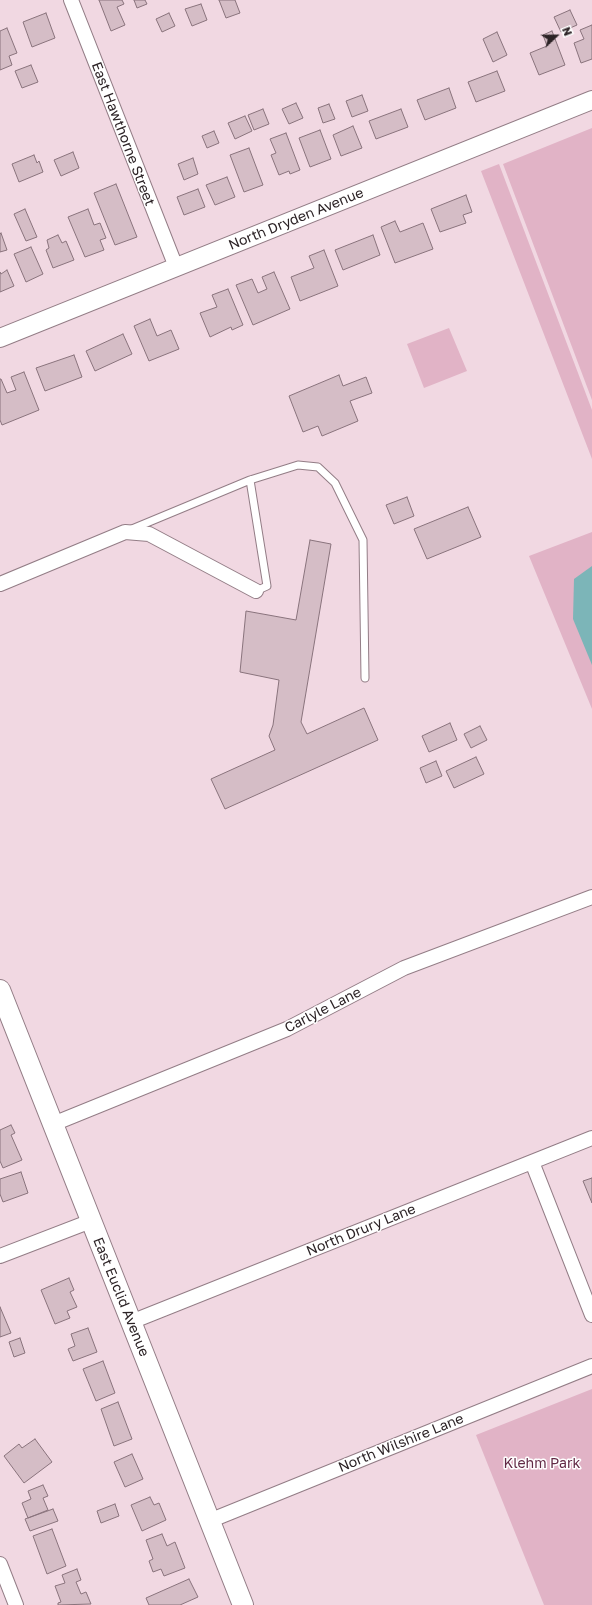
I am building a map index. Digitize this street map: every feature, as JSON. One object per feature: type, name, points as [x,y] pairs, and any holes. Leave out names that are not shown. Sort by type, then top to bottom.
[{"type":"main road","name":"East Euclid Avenue","points":[[0,990],[243,1605]]},
{"type":"street","name":"East Hawthorne Street","points":[[71,0],[176,267]]},
{"type":"street","name":"North Dryden Avenue","points":[[0,338],[592,100]]},
{"type":"street","points":[[0,584],[125,532],[149,534],[256,591]]},
{"type":"street","name":"Carlyle Lane","points":[[53,1124],[287,1029],[404,968],[592,897]]},
{"type":"street","name":"North Drury Lane","points":[[131,1322],[592,1138]]},
{"type":"street","points":[[532,1162],[592,1315]]},
{"type":"street","points":[[0,1256],[91,1221]]},
{"type":"street","name":"North Wilshire Lane","points":[[209,1521],[592,1366]]},
{"type":"street","points":[[0,1564],[16,1605]]},
{"type":"lane","points":[[125,532],[250,480],[298,465],[318,467],[335,483],[363,540],[365,678]]},
{"type":"lane","points":[[250,480],[267,586],[256,591]]},
{"type":"green space","points":[[592,128],[592,400],[503,164]]},
{"type":"green space","points":[[499,164],[592,410],[592,459],[481,171]]},
{"type":"green space","points":[[449,328],[467,371],[424,388],[407,344]]},
{"type":"green space","points":[[592,532],[592,709],[529,556]]},
{"type":"green space","name":"Klehm Park","points":[[592,1389],[592,1605],[544,1605],[476,1435]]},
{"type":"water","points":[[592,566],[592,665],[573,619],[574,579]]},
{"type":"building","points":[[99,0],[122,0],[124,4],[117,7],[125,25],[111,31]]},
{"type":"building","points":[[134,0],[145,0],[147,4],[137,8]]},
{"type":"building","points":[[219,0],[235,0],[240,13],[226,18]]},
{"type":"building","points":[[201,4],[207,20],[192,26],[185,9]]},
{"type":"building","points":[[570,10],[577,25],[561,32],[554,17]]},
{"type":"building","points":[[46,13],[55,38],[32,47],[23,22]]},
{"type":"building","points":[[169,13],[175,26],[162,32],[156,19]]},
{"type":"building","points":[[592,25],[592,59],[581,63],[574,43],[584,39],[580,30]]},
{"type":"building","points":[[7,28],[17,53],[9,56],[12,65],[0,70],[0,31]]},
{"type":"building","points":[[552,31],[565,65],[539,75],[530,53],[547,46],[543,35]]},
{"type":"building","points":[[497,32],[507,55],[493,62],[483,39]]},
{"type":"building","points":[[31,65],[38,82],[22,88],[15,71]]},
{"type":"building","points":[[497,71],[505,91],[476,102],[468,82]]},
{"type":"building","points":[[449,88],[456,108],[425,120],[417,100]]},
{"type":"building","points":[[362,95],[368,111],[352,117],[346,101]]},
{"type":"building","points":[[296,103],[303,118],[289,124],[282,109]]},
{"type":"building","points":[[329,104],[335,119],[323,123],[318,108]]},
{"type":"building","points":[[263,109],[269,124],[254,130],[248,115]]},
{"type":"building","points":[[401,109],[408,127],[376,139],[369,121]]},
{"type":"building","points":[[245,116],[252,131],[235,139],[228,123]]},
{"type":"building","points":[[353,126],[362,148],[341,156],[333,135]]},
{"type":"building","points":[[320,130],[331,159],[310,167],[299,138]]},
{"type":"building","points":[[214,131],[219,143],[207,148],[202,136]]},
{"type":"building","points":[[286,133],[300,170],[290,174],[289,171],[279,175],[271,155],[276,153],[270,139]]},
{"type":"building","points":[[249,148],[263,185],[244,192],[230,155]]},
{"type":"building","points":[[73,152],[79,168],[61,176],[54,160]]},
{"type":"building","points":[[34,155],[37,163],[39,161],[43,172],[19,182],[12,164]]},
{"type":"building","points":[[193,158],[198,174],[184,180],[178,164]]},
{"type":"building","points":[[227,177],[235,197],[215,205],[206,185]]},
{"type":"building","points":[[116,184],[137,237],[115,245],[94,193]]},
{"type":"building","points":[[198,189],[205,207],[184,215],[177,197]]},
{"type":"building","points":[[466,195],[472,212],[463,215],[466,223],[440,232],[431,209]]},
{"type":"building","points":[[25,209],[37,237],[26,241],[14,214]]},
{"type":"building","points":[[88,209],[94,225],[100,223],[106,238],[100,240],[104,250],[85,257],[68,217]]},
{"type":"building","points":[[395,221],[400,232],[423,223],[433,249],[395,263],[381,227]]},
{"type":"building","points":[[1,233],[7,250],[0,252],[0,234]]},
{"type":"building","points":[[58,235],[62,243],[66,241],[74,260],[53,268],[46,250],[49,248],[47,240]]},
{"type":"building","points":[[373,235],[380,255],[343,270],[335,250]]},
{"type":"building","points":[[31,247],[43,274],[26,282],[14,254]]},
{"type":"building","points":[[324,250],[338,286],[300,301],[291,277],[314,268],[309,256]]},
{"type":"building","points":[[7,270],[14,286],[0,292],[0,272],[1,274]]},
{"type":"building","points":[[274,272],[290,309],[253,325],[236,285],[252,279],[258,293],[267,289],[262,277]]},
{"type":"building","points":[[228,289],[243,325],[232,330],[231,327],[210,337],[200,313],[217,307],[212,295]]},
{"type":"building","points":[[150,319],[157,336],[171,330],[179,349],[149,361],[134,326]]},
{"type":"building","points":[[123,334],[132,354],[95,371],[86,351]]},
{"type":"building","points":[[74,355],[82,377],[45,391],[36,368]]},
{"type":"building","points":[[24,372],[39,410],[2,425],[0,420],[0,379],[7,393],[16,390],[11,377]]},
{"type":"building","points":[[339,375],[343,386],[366,377],[372,393],[350,401],[358,421],[322,436],[318,426],[303,432],[289,396]]},
{"type":"building","points":[[407,497],[414,516],[394,524],[386,505]]},
{"type":"building","points":[[468,507],[481,537],[427,559],[414,529]]},
{"type":"building","points":[[310,540],[331,544],[301,722],[307,734],[364,708],[378,740],[225,809],[211,779],[275,750],[269,736],[273,725],[279,680],[240,672],[246,611],[296,620]]},
{"type":"building","points":[[450,723],[457,740],[429,752],[422,736]]},
{"type":"building","points":[[480,726],[487,740],[471,748],[464,734]]},
{"type":"building","points":[[476,757],[484,774],[454,788],[446,771]]},
{"type":"building","points":[[436,761],[442,776],[426,783],[420,768]]},
{"type":"building","points":[[11,1125],[15,1133],[11,1135],[22,1160],[3,1168],[0,1161],[0,1130]]},
{"type":"building","points":[[21,1172],[28,1193],[3,1202],[0,1194],[0,1179]]},
{"type":"building","points":[[592,1178],[592,1203],[583,1181]]},
{"type":"building","points":[[69,1278],[74,1290],[70,1292],[77,1307],[67,1311],[70,1318],[55,1324],[41,1290]]},
{"type":"building","points":[[0,1307],[11,1333],[0,1337]]},
{"type":"building","points":[[88,1328],[97,1352],[73,1361],[68,1349],[75,1346],[71,1334]]},
{"type":"building","points":[[20,1338],[25,1353],[14,1357],[9,1342]]},
{"type":"building","points":[[103,1361],[115,1393],[96,1401],[83,1369]]},
{"type":"building","points":[[118,1402],[132,1439],[114,1446],[101,1409]]},
{"type":"building","points":[[35,1439],[52,1462],[24,1483],[4,1456],[19,1444],[22,1448]]},
{"type":"building","points":[[132,1454],[143,1479],[125,1487],[114,1462]]},
{"type":"building","points":[[43,1485],[48,1496],[43,1498],[48,1510],[28,1518],[22,1503],[31,1499],[28,1491]]},
{"type":"building","points":[[150,1497],[154,1505],[159,1503],[166,1520],[142,1531],[131,1505]]},
{"type":"building","points":[[115,1504],[119,1516],[101,1523],[97,1511]]},
{"type":"building","points":[[53,1509],[58,1521],[30,1531],[25,1519]]},
{"type":"building","points":[[52,1529],[66,1566],[47,1574],[33,1536]]},
{"type":"building","points":[[162,1534],[167,1546],[175,1542],[185,1568],[164,1576],[161,1569],[153,1572],[149,1561],[153,1559],[146,1540]]},
{"type":"building","points":[[77,1569],[81,1580],[76,1582],[81,1594],[86,1592],[91,1604],[58,1605],[58,1603],[61,1602],[55,1586],[65,1583],[62,1575]]},
{"type":"building","points":[[189,1579],[198,1597],[180,1605],[149,1605],[146,1598]]}]
